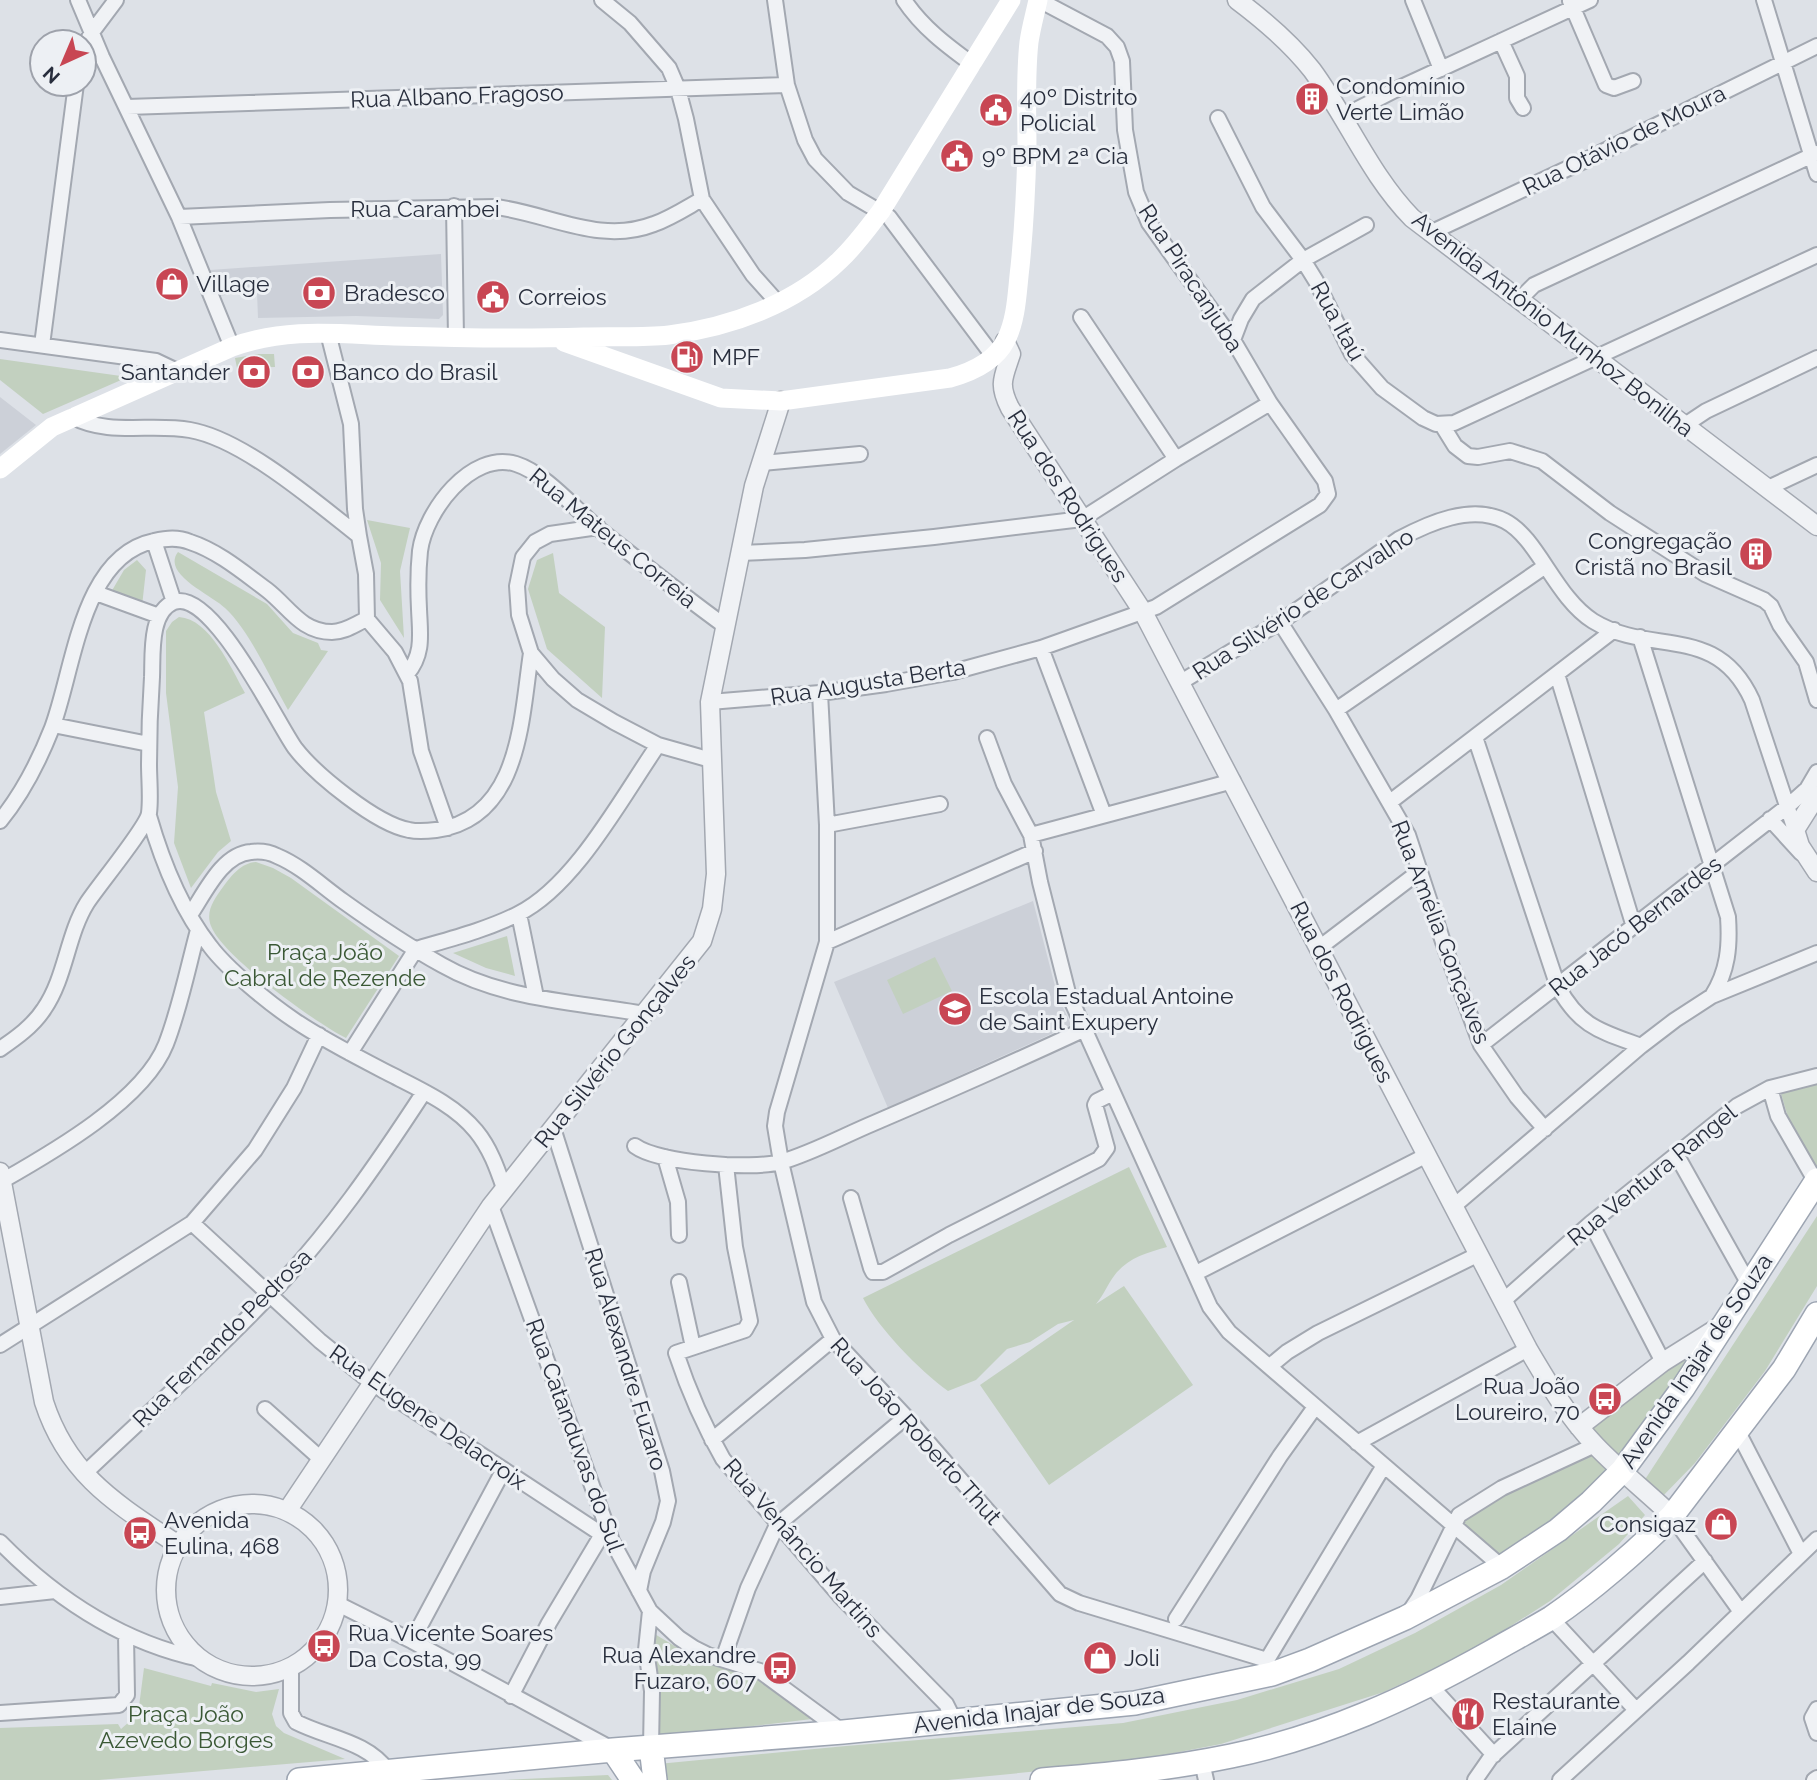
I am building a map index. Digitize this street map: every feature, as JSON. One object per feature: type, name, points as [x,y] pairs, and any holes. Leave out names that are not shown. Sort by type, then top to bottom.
[{"type":"main road","points":[[0,469],[52,427],[232,347],[263,336],[328,333],[556,339],[667,335],[716,327],[778,303],[839,261],[881,211],[1011,0]]},
{"type":"main road","points":[[556,339],[721,398],[781,401],[950,379],[969,372],[1000,349],[1015,311],[1022,247],[1027,148],[1025,90],[1031,31],[1038,0]]},
{"type":"main road","points":[[1000,18],[1018,13],[1027,19],[1031,31]]},
{"type":"main road","points":[[623,363],[618,349],[625,336]]},
{"type":"main road","name":"Avenida Inajar de Souza","points":[[299,1780],[1135,1703],[1269,1667],[1310,1660],[1405,1618],[1502,1567],[1558,1530],[1622,1471],[1683,1388],[1816,1181]]},
{"type":"main road","points":[[1042,1780],[1145,1772],[1204,1771],[1234,1756],[1357,1719],[1430,1685],[1551,1618],[1672,1516],[1784,1369],[1817,1314]]},
{"type":"main road","points":[[651,1747],[655,1780]]},
{"type":"main road","points":[[613,1750],[633,1780]]},
{"type":"street","points":[[78,0],[90,28]]},
{"type":"street","points":[[95,28],[116,0]]},
{"type":"street","points":[[602,0],[630,23],[669,68],[678,89],[702,199],[753,275],[778,303]]},
{"type":"street","points":[[775,0],[787,85],[805,140],[815,159],[848,193],[881,211],[895,225],[1000,349]]},
{"type":"street","points":[[904,0],[941,42],[972,64]]},
{"type":"street","name":"Rua Piracanjuba","points":[[1038,0],[1107,36],[1117,47],[1122,61],[1125,130],[1136,192],[1149,223],[1233,340],[1270,403],[1325,481],[1328,494]]},
{"type":"street","name":"Avenida Antônio Munhoz Bonilha","points":[[1237,0],[1285,38],[1312,71],[1380,181],[1396,201],[1430,233],[1817,526]]},
{"type":"street","points":[[1413,0],[1441,69]]},
{"type":"street","points":[[1342,117],[1501,41],[1571,4],[1590,0]]},
{"type":"street","points":[[1764,0],[1814,154],[1817,174]]},
{"type":"street","points":[[1571,4],[1606,85],[1614,88],[1633,81]]},
{"type":"street","points":[[1501,41],[1517,76],[1517,98],[1523,108]]},
{"type":"street","points":[[98,45],[179,217],[232,347]]},
{"type":"street","name":"Rua Otávio de Moura","points":[[1430,233],[1817,46]]},
{"type":"street","name":"Rua Albano Fragoso","points":[[127,107],[787,85]]},
{"type":"street","points":[[42,345],[74,98]]},
{"type":"street","name":"Rua Itaú","points":[[1218,118],[1263,207],[1303,260],[1316,281],[1340,333],[1367,373],[1382,388],[1423,418],[1442,425]]},
{"type":"street","points":[[1520,299],[1534,285],[1814,154]]},
{"type":"street","name":"Rua Carambei","points":[[179,217],[454,206],[514,209],[567,225],[596,231],[622,232],[656,224],[702,199]]},
{"type":"street","points":[[454,206],[456,338]]},
{"type":"street","points":[[1233,340],[1253,299],[1303,260],[1366,225]]},
{"type":"street","points":[[1817,256],[1454,423],[1442,425],[1455,446],[1468,456],[1478,457],[1510,451],[1542,461],[1610,513],[1704,575],[1764,600],[1771,606],[1780,625],[1806,662],[1817,700]]},
{"type":"street","points":[[1081,317],[1176,458]]},
{"type":"street","points":[[328,333],[352,424],[355,509],[366,574],[367,619],[395,652],[407,674],[421,751],[448,828]]},
{"type":"street","points":[[0,340],[156,361],[177,371]]},
{"type":"street","name":"Rua dos Rodrigues","points":[[1000,349],[1011,354],[1003,373],[1005,397],[1143,612],[1528,1349],[1556,1396],[1579,1427],[1672,1516],[1741,1612]]},
{"type":"street","points":[[1685,425],[1706,411],[1817,358]]},
{"type":"street","name":"Rua Silvério Gonçalves","points":[[287,1511],[504,1188],[702,941],[712,909],[716,874],[710,702],[754,486],[781,401]]},
{"type":"street","points":[[740,553],[908,540],[1082,519],[1176,458],[1270,403]]},
{"type":"street","points":[[73,417],[85,424],[103,428],[193,430],[256,460],[359,536]]},
{"type":"street","points":[[762,463],[860,454]]},
{"type":"street","name":"Rua Mateus Correia","points":[[407,674],[419,655],[421,635],[418,571],[421,547],[428,527],[444,499],[462,478],[494,462],[512,463],[528,468],[598,527],[725,626]]},
{"type":"street","points":[[1768,488],[1817,465]]},
{"type":"street","name":"Rua Augusta Berta","points":[[710,702],[820,693],[953,672],[1041,648],[1143,612],[1178,594],[1320,505],[1328,494]]},
{"type":"street","name":"Rua Silvério de Carvalho","points":[[1181,682],[1280,622],[1399,539],[1442,520],[1466,515],[1487,516],[1505,521],[1520,533],[1576,607],[1594,621],[1640,637],[1709,651],[1730,666],[1745,685],[1752,700],[1795,830],[1813,867]]},
{"type":"street","points":[[598,527],[550,534],[535,542],[523,557],[517,586],[519,615],[531,653],[553,679],[578,700],[614,722],[658,745],[711,760]]},
{"type":"street","points":[[0,821],[22,791],[38,762],[53,725],[76,641],[96,593],[113,563],[126,551],[140,544],[180,538],[208,549],[269,592],[307,627],[337,632],[367,619]]},
{"type":"street","points":[[154,541],[174,602]]},
{"type":"street","points":[[1335,710],[1544,567]]},
{"type":"street","points":[[96,593],[159,616]]},
{"type":"street","points":[[504,1188],[487,1146],[475,1129],[460,1115],[293,1019],[258,992],[212,949],[198,930],[159,850],[149,816],[154,644],[159,616],[163,609],[174,602],[184,601],[196,606],[220,629],[297,751],[335,788],[398,827],[422,831],[448,828],[473,818],[495,796],[513,761],[519,738],[531,653]]},
{"type":"street","name":"Rua Amélia Gonçalves","points":[[1280,622],[1408,835],[1481,1045],[1517,1097],[1545,1129]]},
{"type":"street","points":[[1390,802],[1614,630]]},
{"type":"street","points":[[1640,637],[1728,917],[1727,963],[1712,996]]},
{"type":"street","points":[[1041,648],[1104,815]]},
{"type":"street","points":[[1558,674],[1634,927]]},
{"type":"street","name":"Rua João Roberto Thut","points":[[820,693],[827,825],[827,942],[775,1126],[814,1302],[832,1339],[906,1418],[1060,1594],[1269,1667]]},
{"type":"street","points":[[53,725],[149,744]]},
{"type":"street","points":[[1475,737],[1558,987],[1569,1007],[1582,1021],[1641,1046]]},
{"type":"street","points":[[987,738],[1004,783],[1031,835],[1068,993],[1210,1307],[1229,1332],[1502,1567]]},
{"type":"street","points":[[350,1053],[416,949],[477,931],[519,914],[552,892],[574,867],[658,745]]},
{"type":"street","name":"Rua Jacó Bernardes","points":[[1481,1045],[1788,806],[1807,789],[1817,772]]},
{"type":"street","points":[[1031,835],[1233,781]]},
{"type":"street","points":[[1795,830],[1817,795]]},
{"type":"street","points":[[827,825],[940,804]]},
{"type":"street","points":[[0,1049],[36,1022],[47,1007],[86,905],[149,816]]},
{"type":"street","points":[[1770,819],[1813,867]]},
{"type":"street","points":[[190,915],[230,860],[253,851],[269,853],[295,866],[360,914],[416,949],[446,967],[480,982],[536,997],[644,1014]]},
{"type":"street","points":[[827,942],[1035,852]]},
{"type":"street","points":[[1319,948],[1420,871]]},
{"type":"street","points":[[519,914],[536,997]]},
{"type":"street","points":[[178,1545],[119,1505],[84,1474],[52,1428],[44,1402],[1,1177],[47,1156],[126,1097],[152,1069],[166,1045],[198,930]]},
{"type":"street","points":[[1454,1206],[1641,1046],[1712,996],[1817,953]]},
{"type":"street","points":[[635,1146],[641,1151],[665,1157],[726,1165],[781,1162],[995,1071],[1083,1030]]},
{"type":"street","points":[[0,1345],[192,1223],[255,1150],[294,1088],[319,1035]]},
{"type":"street","name":"Rua Ventura Rangel","points":[[1503,1301],[1591,1223],[1737,1105],[1770,1088],[1817,1076]]},
{"type":"street","points":[[1770,1088],[1779,1116],[1816,1181]]},
{"type":"street","name":"Rua Fernando Pedrosa","points":[[84,1474],[271,1295],[373,1170],[424,1092]]},
{"type":"street","points":[[851,1198],[871,1268],[873,1272],[883,1272],[949,1235],[1099,1159],[1107,1148],[1095,1105],[1097,1101],[1113,1093]]},
{"type":"street","name":"Rua Alexandre Fuzaro","points":[[553,1128],[662,1471],[667,1501],[663,1522],[643,1571],[639,1591]]},
{"type":"street","points":[[1676,1154],[1750,1286]]},
{"type":"street","points":[[1196,1273],[1427,1155]]},
{"type":"street","points":[[665,1157],[678,1202],[679,1235]]},
{"type":"street","points":[[679,1282],[693,1347],[745,1330],[748,1326],[750,1321],[735,1247],[726,1165]]},
{"type":"street","name":"Rua Catanduvas do Sul","points":[[491,1206],[607,1539],[650,1611]]},
{"type":"street","name":"Rua Eugene Delacroix","points":[[192,1223],[320,1341],[372,1383],[607,1539]]},
{"type":"street","points":[[1591,1223],[1663,1362]]},
{"type":"street","points":[[1270,1366],[1318,1333],[1479,1254]]},
{"type":"street","points":[[1579,1427],[1663,1362],[1727,1321]]},
{"type":"street","points":[[1784,1369],[1817,1336]]},
{"type":"street","points":[[712,1440],[832,1339]]},
{"type":"street","name":"Rua Venâncio Martins","points":[[693,1347],[676,1353],[712,1440],[723,1459],[777,1525],[841,1596],[946,1704],[954,1720]]},
{"type":"street","points":[[1357,1443],[1528,1349]]},
{"type":"street","points":[[1177,1619],[1280,1456],[1315,1406]]},
{"type":"street","points":[[265,1409],[321,1459]]},
{"type":"street","points":[[723,1660],[748,1588],[777,1525],[906,1418]]},
{"type":"street","points":[[1738,1432],[1801,1555]]},
{"type":"street","points":[[1405,1618],[1418,1600],[1459,1516],[1502,1488],[1595,1445]]},
{"type":"street","points":[[1269,1667],[1383,1466]]},
{"type":"street","points":[[412,1641],[503,1471]]},
{"type":"street","points":[[0,1542],[24,1567],[55,1591],[126,1636],[155,1648],[200,1659],[221,1670],[244,1676],[268,1675],[291,1668],[313,1652],[330,1630],[338,1604],[338,1575],[328,1548],[311,1526],[287,1511],[263,1504],[238,1505],[214,1512],[194,1526],[178,1545],[169,1568],[166,1593],[171,1618],[183,1640],[200,1659]]},
{"type":"street","points":[[511,1696],[549,1623],[607,1539]]},
{"type":"street","points":[[1560,1780],[1817,1539]]},
{"type":"street","points":[[1475,1780],[1493,1755],[1705,1561]]},
{"type":"street","points":[[0,1597],[55,1591]]},
{"type":"street","points":[[338,1604],[613,1750]]},
{"type":"street","points":[[650,1611],[694,1648],[761,1671],[843,1732]]},
{"type":"street","points":[[650,1611],[646,1650],[652,1690],[651,1747]]},
{"type":"street","points":[[1551,1618],[1636,1710]]},
{"type":"street","points":[[0,1713],[119,1705],[127,1695],[126,1636]]},
{"type":"street","points":[[291,1668],[290,1706],[296,1722],[365,1749],[379,1758],[388,1771]]},
{"type":"street","points":[[1430,1685],[1493,1755]]},
{"type":"street","points":[[1817,1709],[1812,1718],[1817,1733]]},
{"type":"shaded area","points":[[441,254],[443,315],[439,319],[356,316],[258,318],[257,292],[216,296],[210,270]]},
{"type":"shaded area","points":[[0,397],[36,425],[0,454]]},
{"type":"shaded area","name":"Escola Estadual Antoine de Saint Exupery","points":[[1033,901],[1057,994],[1071,1025],[888,1108],[834,982]]},
{"type":"green space","points":[[274,354],[275,367],[237,368],[235,358]]},
{"type":"green space","points":[[0,359],[128,377],[43,414],[0,380]]},
{"type":"green space","points":[[367,520],[410,528],[400,571],[404,638],[380,600],[381,563]]},
{"type":"green space","points":[[178,552],[267,604],[293,633],[318,643],[321,650],[328,651],[288,710],[243,629],[225,608],[190,583],[176,568]]},
{"type":"green space","points":[[553,553],[559,593],[605,627],[602,698],[547,649],[528,589],[537,560]]},
{"type":"green space","points":[[137,560],[146,570],[142,606],[110,594],[124,570]]},
{"type":"green space","name":"Praça João Cabral de Rezende","points":[[179,617],[190,620],[210,635],[245,693],[204,712],[216,792],[231,841],[218,852],[191,888],[174,843],[178,787],[166,693],[166,631]]},
{"type":"green space","name":"Praça João Cabral de Rezende","points":[[256,862],[291,878],[399,956],[346,1038],[271,988],[233,954],[211,926],[210,910],[220,891],[237,870]]},
{"type":"green space","points":[[507,936],[515,976],[486,968],[453,953]]},
{"type":"green space","points":[[935,957],[952,991],[903,1014],[887,980]]},
{"type":"green space","points":[[1817,1083],[1817,1171],[1792,1131],[1780,1090]]},
{"type":"green space","points":[[1129,1167],[1167,1247],[1131,1260],[1114,1276],[1096,1304],[1124,1286],[1193,1385],[1049,1485],[980,1385],[1074,1320],[1058,1324],[1030,1342],[1007,1349],[976,1380],[948,1391],[901,1348],[863,1298]]},
{"type":"green space","points":[[1817,1216],[1817,1286],[1765,1371],[1695,1463],[1661,1498],[1644,1481]]},
{"type":"green space","points":[[1686,1358],[1683,1372],[1619,1456],[1605,1449],[1589,1432],[1595,1423],[1672,1365]]},
{"type":"green space","points":[[1595,1445],[1617,1475],[1502,1567],[1455,1525],[1460,1516]]},
{"type":"green space","points":[[1628,1496],[1645,1515],[1619,1544],[1550,1601],[1475,1649],[1384,1692],[1221,1744],[1122,1763],[948,1780],[663,1780],[658,1764],[1123,1723],[1237,1700],[1339,1669],[1415,1633],[1501,1585]]},
{"type":"green space","points":[[653,1633],[703,1663],[756,1672],[812,1719],[660,1737]]},
{"type":"green space","name":"Praça João Azevedo Borges","points":[[144,1668],[211,1686],[212,1683],[256,1692],[279,1689],[272,1714],[276,1726],[284,1733],[345,1759],[99,1780],[0,1780],[0,1728],[118,1724],[121,1729],[138,1714]]},
{"type":"green space","points":[[608,1775],[612,1780],[504,1780]]},
{"type":"place","name":"Condomínio Verte Limão","points":[[1312,99]]},
{"type":"place","name":"40º Distrito Policial","points":[[996,110]]},
{"type":"place","name":"9º BPM 2ª Cia","points":[[957,156]]},
{"type":"place","name":"Village","points":[[172,284]]},
{"type":"place","name":"Bradesco","points":[[319,293]]},
{"type":"place","name":"Correios","points":[[493,297]]},
{"type":"place","name":"MPF","points":[[687,357]]},
{"type":"place","name":"Santander","points":[[254,372]]},
{"type":"place","name":"Banco do Brasil","points":[[308,372]]},
{"type":"place","name":"Congregação Cristã no Brasil","points":[[1756,554]]},
{"type":"place","name":"Escola Estadual Antoine de Saint Exupery","points":[[955,1009]]},
{"type":"place","name":"Rua João Loureiro, 70","points":[[1605,1399]]},
{"type":"place","name":"Consigaz","points":[[1721,1524]]},
{"type":"place","name":"Avenida Eulina, 468","points":[[140,1533]]},
{"type":"place","name":"Rua Vicente Soares Da Costa, 99","points":[[324,1646]]},
{"type":"place","name":"Joli","points":[[1100,1658]]},
{"type":"place","name":"Rua Alexandre Fuzaro, 607","points":[[780,1668]]},
{"type":"place","name":"Restaurante Elaine","points":[[1468,1714]]}]
